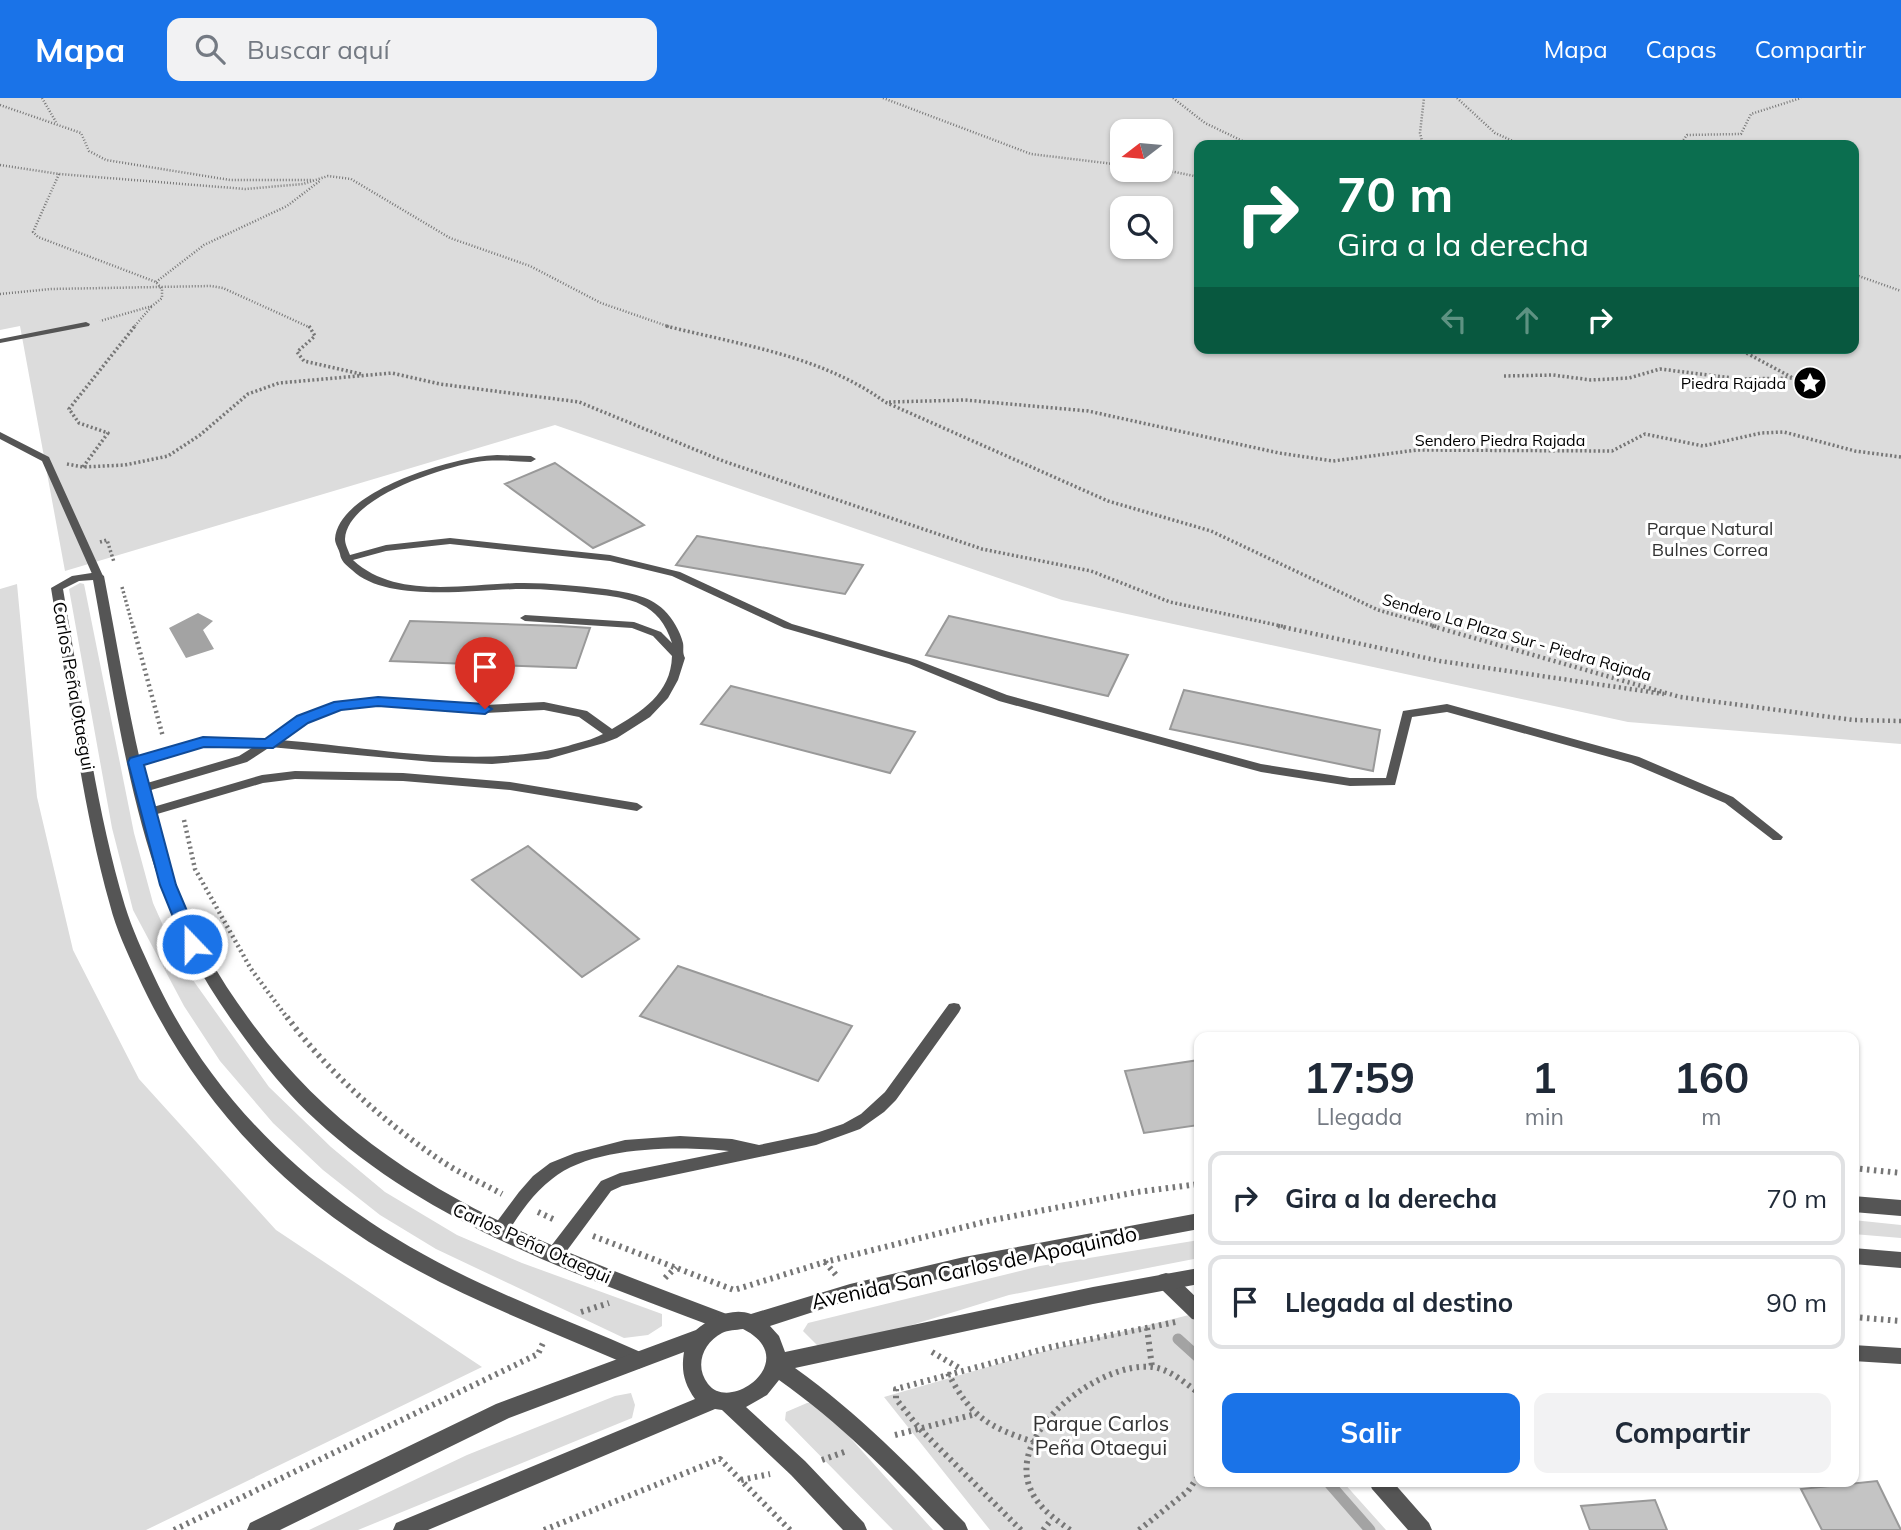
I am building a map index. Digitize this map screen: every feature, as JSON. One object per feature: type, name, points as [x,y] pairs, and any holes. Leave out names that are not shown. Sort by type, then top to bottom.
[{"type":"street","name":"Carlos Peña Otaegui","points":[[638,1360],[443,1274],[348,1217],[299,1181],[257,1143],[191,1063],[147,981],[118,907],[95,806],[57,588],[76,578],[98,576],[141,789],[168,885],[192,944],[242,1026],[299,1096],[375,1160],[454,1210],[499,1232],[642,1292],[724,1322]]},
{"type":"street","points":[[1859,1204],[1901,1208]]},
{"type":"street","name":"Avenida San Carlos de Apoquindo","points":[[751,1323],[850,1292],[964,1265],[1194,1222]]},
{"type":"street","points":[[1859,1256],[1901,1260]]},
{"type":"street","points":[[775,1364],[910,1337],[1105,1291],[1194,1277]]},
{"type":"street","points":[[1166,1281],[1193,1316]]},
{"type":"street","points":[[257,1530],[503,1411],[701,1337],[724,1322],[751,1323],[765,1331],[774,1344],[775,1364],[759,1390],[744,1398],[721,1400],[403,1530]]},
{"type":"street","points":[[701,1337],[692,1353],[690,1370],[696,1385],[721,1400],[798,1468],[857,1530]]},
{"type":"street","points":[[775,1364],[821,1397],[873,1442],[958,1530]]},
{"type":"street","points":[[1383,1487],[1422,1530]]},
{"type":"lane","points":[[0,341],[86,324]]},
{"type":"lane","points":[[0,435],[46,458],[98,576]]},
{"type":"lane","points":[[135,762],[203,742],[516,760],[567,752],[613,735],[632,724],[662,699],[677,671],[680,658],[675,633],[669,622],[647,603],[633,596],[552,587],[429,589],[369,577],[345,559],[340,541],[347,521],[371,498],[393,485],[437,468],[477,459],[531,459]]},
{"type":"lane","points":[[345,559],[387,548],[450,541],[610,558],[676,574],[788,626],[914,662],[1003,698],[1261,768],[1350,782],[1391,782],[1407,714],[1447,708],[1635,760],[1729,800],[1777,836]]},
{"type":"lane","points":[[525,618],[634,625],[657,634],[680,658]]},
{"type":"lane","points":[[141,789],[243,759],[303,719],[339,705],[378,702],[485,709],[544,706],[583,714],[613,735]]},
{"type":"lane","points":[[147,813],[262,779],[295,775],[403,777],[510,786],[637,807]]},
{"type":"lane","points":[[554,1255],[606,1186],[620,1180],[754,1149],[816,1139],[842,1131],[866,1118],[886,1101],[954,1007]]},
{"type":"lane","points":[[499,1232],[519,1203],[554,1169],[610,1149],[726,1142],[754,1149]]},
{"type":"lane","points":[[1859,1353],[1901,1356]]},
{"type":"path","points":[[42,98],[56,123]]},
{"type":"path","points":[[883,98],[1031,154],[1110,164]]},
{"type":"path","points":[[1173,98],[1220,132],[1239,140]]},
{"type":"path","points":[[1422,140],[1420,133],[1424,98]]},
{"type":"path","points":[[1457,98],[1496,133],[1511,140]]},
{"type":"path","points":[[1683,140],[1686,135],[1741,134],[1751,114],[1779,108],[1787,100],[1801,98]]},
{"type":"path","points":[[0,106],[56,123],[81,134],[85,148],[93,156],[106,160],[256,182],[321,179]]},
{"type":"path","name":"Sendero La Plaza Sur - Piedra Rajada","points":[[0,165],[59,174],[245,189],[303,184],[337,175],[351,179],[450,238],[530,266],[601,303],[646,321],[805,361],[856,381],[885,402],[1108,501],[1211,531],[1378,610],[1680,697],[1853,720],[1901,721]]},
{"type":"path","points":[[1173,172],[1194,176]]},
{"type":"path","points":[[59,174],[33,232],[38,237],[156,282],[162,289],[162,298],[152,306],[91,378],[69,409],[79,423],[108,433],[83,467]]},
{"type":"path","points":[[156,282],[194,251],[222,234],[282,209],[312,191],[321,179]]},
{"type":"path","points":[[1859,276],[1901,292]]},
{"type":"path","points":[[0,294],[51,289],[223,288],[311,327],[315,336],[299,346],[296,352],[304,362],[365,374]]},
{"type":"path","points":[[86,324],[152,306]]},
{"type":"path","points":[[1504,376],[1553,374],[1591,380],[1629,378],[1660,369],[1740,379],[1793,378],[1748,354]]},
{"type":"path","points":[[46,458],[83,467],[125,465],[168,456],[200,435],[220,415],[259,389],[279,383],[392,373],[440,384],[579,402],[723,461],[848,506],[982,550],[1091,571],[1170,603],[1440,661],[1680,697]]},
{"type":"path","name":"Sendero Piedra Rajada","points":[[885,402],[965,400],[1088,411],[1279,453],[1333,460],[1417,450],[1519,453],[1612,451],[1645,434],[1703,446],[1761,433],[1784,432],[1855,451],[1901,457]]},
{"type":"path","points":[[85,547],[107,540],[117,569]]},
{"type":"path","points":[[120,581],[167,753]]},
{"type":"path","points":[[180,803],[195,869],[251,969],[292,1024],[339,1076],[441,1161],[572,1228],[734,1290],[825,1262],[988,1221],[1137,1192],[1194,1185]]},
{"type":"path","points":[[1859,1169],[1901,1173]]},
{"type":"path","points":[[173,1530],[538,1354],[553,1322],[642,1292],[677,1267]]},
{"type":"path","points":[[1021,1530],[983,1488],[919,1429],[896,1399],[897,1390],[948,1373],[1051,1347],[1193,1316]]},
{"type":"path","points":[[1859,1318],[1901,1321]]},
{"type":"path","points":[[1147,1328],[1152,1367]]},
{"type":"path","points":[[931,1351],[961,1370]]},
{"type":"path","points":[[1070,1530],[1051,1520],[1033,1501],[1026,1483],[1029,1451],[1048,1417],[1073,1391],[1110,1373],[1152,1367],[1179,1378],[1194,1389]]},
{"type":"path","points":[[948,1373],[972,1415],[994,1430],[1034,1442]]},
{"type":"path","points":[[896,1435],[972,1415]]},
{"type":"path","points":[[544,1530],[720,1459],[790,1530]]},
{"type":"path","points":[[1139,1530],[1188,1491],[1194,1482]]},
{"type":"path","points":[[1043,1530],[1051,1520]]},
{"type":"green space","name":"Parque Natural Bulnes Correa","points":[[0,98],[1901,98],[1901,744],[1628,722],[1062,600],[555,425],[65,571],[20,326],[0,330]]},
{"type":"green space","points":[[80,583],[84,584],[134,833],[153,903],[178,959],[269,1087],[331,1147],[385,1192],[457,1235],[522,1263],[662,1314],[662,1326],[648,1335],[624,1338],[436,1249],[380,1215],[323,1170],[273,1123],[220,1061],[184,1006],[133,910],[112,828],[69,589]]},
{"type":"green space","points":[[17,584],[37,797],[73,950],[139,1079],[276,1230],[482,1367],[146,1530],[0,1530],[0,589]]},
{"type":"green space","points":[[1859,1221],[1901,1225],[1901,1238],[1859,1234]]},
{"type":"green space","points":[[1194,1241],[1194,1259],[1009,1295],[886,1333],[818,1346],[803,1331],[808,1323],[1040,1266]]},
{"type":"green space","name":"Parque Carlos Peña Otaegui","points":[[1189,1315],[1194,1320],[1194,1487],[1347,1487],[1386,1530],[990,1530],[884,1397],[1033,1354]]},
{"type":"green space","points":[[631,1393],[635,1405],[632,1418],[358,1530],[309,1530],[467,1455],[615,1396]]},
{"type":"green space","points":[[807,1403],[819,1403],[933,1530],[893,1530],[785,1420],[786,1412]]},
{"type":"shaded area","points":[[198,613],[213,621],[203,630],[214,649],[186,658],[169,628]]},
{"type":"building","points":[[555,463],[644,525],[593,548],[505,484]]},
{"type":"building","points":[[697,536],[863,565],[845,594],[676,565]]},
{"type":"building","points":[[949,616],[1128,655],[1108,696],[926,655]]},
{"type":"building","points":[[410,621],[590,628],[576,668],[390,661]]},
{"type":"building","points":[[731,686],[915,732],[890,773],[701,724]]},
{"type":"building","points":[[1184,690],[1380,730],[1373,771],[1170,729]]},
{"type":"building","points":[[528,846],[639,939],[582,977],[472,880]]},
{"type":"building","points":[[678,966],[852,1026],[818,1081],[640,1016]]},
{"type":"building","points":[[1194,1061],[1194,1126],[1144,1133],[1125,1071]]},
{"type":"building","points":[[1877,1481],[1901,1530],[1822,1530],[1801,1489],[1859,1487],[1859,1483]]},
{"type":"building","points":[[1655,1500],[1667,1530],[1590,1530],[1581,1506]]},
{"type":"waterway","points":[[1178,1339],[1194,1353]]},
{"type":"waterway","points":[[1332,1487],[1370,1530]]},
{"type":"place","name":"Piedra Rajada","points":[[1810,383]]},
{"type":"route","points":[[192,944],[168,885],[135,762],[203,742],[268,744],[303,719],[339,705],[378,702],[485,709]]}]
